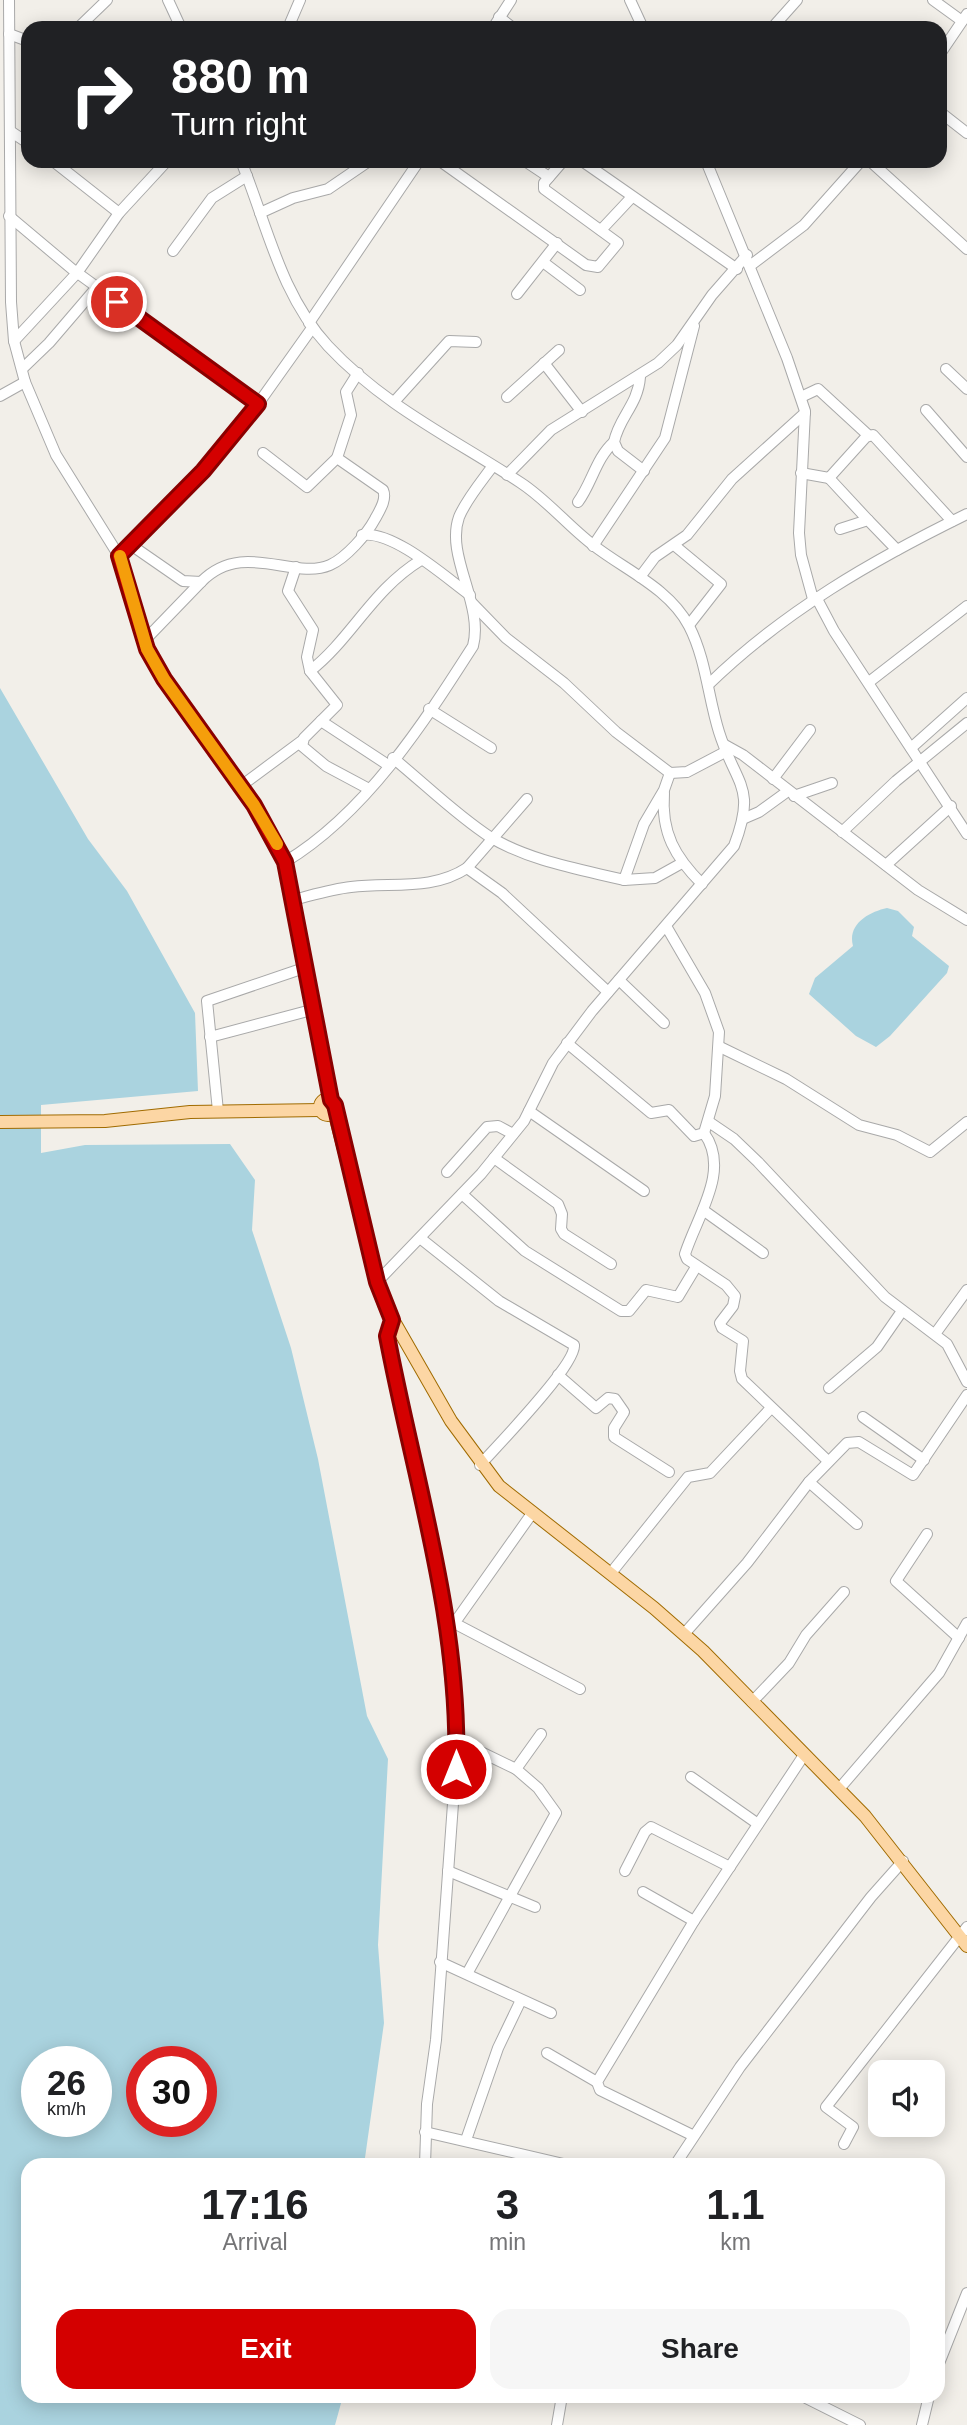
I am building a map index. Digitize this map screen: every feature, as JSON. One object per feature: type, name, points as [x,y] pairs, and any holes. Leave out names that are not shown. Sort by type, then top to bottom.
[{"type":"main road","points":[[0,1122],[59,1122],[218,1111],[320,1110],[327,1115],[332,1106]]},
{"type":"main road","points":[[332,1106],[377,1282],[392,1320],[451,1422],[480,1465],[499,1486],[684,1634],[839,1789],[903,1861],[964,1937]]},
{"type":"street","points":[[9,0],[6,127],[9,216],[5,303],[25,382],[56,454],[119,556],[145,640],[164,679],[241,786],[285,862],[332,1106]]},
{"type":"street","points":[[85,21],[107,0]]},
{"type":"street","points":[[168,0],[178,21]]},
{"type":"street","points":[[291,21],[300,0]]},
{"type":"street","points":[[497,21],[511,0]]},
{"type":"street","points":[[630,0],[640,21]]},
{"type":"street","points":[[778,21],[796,0]]},
{"type":"street","points":[[933,0],[965,18],[947,44]]},
{"type":"street","points":[[499,17],[504,21]]},
{"type":"street","points":[[9,34],[21,38]]},
{"type":"street","points":[[947,117],[967,132]]},
{"type":"street","points":[[6,127],[21,138]]},
{"type":"street","points":[[62,168],[119,213]]},
{"type":"street","points":[[14,341],[77,273],[119,213],[161,168]]},
{"type":"street","points":[[244,168],[284,279],[311,325],[358,373],[438,435],[523,484],[593,546],[640,577],[671,602],[689,625],[708,685],[709,698],[726,748],[744,788],[745,818],[734,846],[608,992],[568,1043],[553,1063],[529,1111],[494,1158],[377,1282]]},
{"type":"street","points":[[260,213],[293,198],[328,189],[359,168]]},
{"type":"street","points":[[119,556],[203,471],[258,404],[414,168]]},
{"type":"street","points":[[450,168],[590,267],[597,267],[618,244],[544,188],[557,168]]},
{"type":"street","points":[[536,168],[549,177]]},
{"type":"street","points":[[591,168],[737,269]]},
{"type":"street","points":[[709,168],[749,260],[805,413],[799,533],[801,555],[814,598],[967,834]]},
{"type":"street","points":[[507,475],[551,430],[640,377],[677,345],[712,295],[737,269],[804,225],[855,168]]},
{"type":"street","points":[[878,168],[967,249]]},
{"type":"street","points":[[173,251],[212,198],[247,176]]},
{"type":"street","points":[[601,230],[631,198]]},
{"type":"street","points":[[9,216],[77,273],[258,404]]},
{"type":"street","points":[[517,294],[557,243]]},
{"type":"street","points":[[543,262],[580,290]]},
{"type":"street","points":[[22,369],[49,343],[97,287]]},
{"type":"street","points":[[593,546],[654,459],[672,419],[694,323]]},
{"type":"street","points":[[394,402],[449,341],[476,342]]},
{"type":"street","points":[[507,397],[559,350]]},
{"type":"street","points":[[544,363],[582,412]]},
{"type":"street","points":[[946,369],[967,389]]},
{"type":"street","points":[[957,379],[967,369]]},
{"type":"street","points":[[263,453],[307,487],[337,458],[351,415],[346,392],[358,373]]},
{"type":"street","points":[[578,502],[589,486],[600,458],[614,442],[621,423],[636,399],[640,377]]},
{"type":"street","points":[[0,396],[25,382]]},
{"type":"street","points":[[801,397],[818,388],[868,435],[877,438],[952,521]]},
{"type":"street","points":[[926,410],[967,457]]},
{"type":"street","points":[[640,577],[655,557],[687,534],[732,479],[805,413]]},
{"type":"street","points":[[829,478],[868,435]]},
{"type":"street","points":[[614,442],[618,452],[644,471]]},
{"type":"street","points":[[145,640],[211,572],[248,562],[270,562],[296,567],[330,565],[362,536],[374,521],[385,493],[337,458]]},
{"type":"street","points":[[285,862],[320,835],[369,789],[473,646],[476,634],[457,531],[459,517],[492,467]]},
{"type":"street","points":[[801,473],[829,478],[897,550]]},
{"type":"street","points":[[708,685],[741,653],[814,598],[897,550],[967,514]]},
{"type":"street","points":[[840,529],[868,520]]},
{"type":"street","points":[[362,536],[371,534],[392,541],[421,560],[471,599],[506,638],[564,683],[616,732],[670,774],[687,772],[726,748]]},
{"type":"street","points":[[131,545],[183,581],[201,582]]},
{"type":"street","points":[[674,545],[721,584],[689,625]]},
{"type":"street","points":[[310,671],[326,658],[394,578],[421,560]]},
{"type":"street","points":[[241,786],[303,740],[337,705],[310,671],[307,657],[313,630],[288,591],[296,567]]},
{"type":"street","points":[[869,682],[967,606]]},
{"type":"street","points":[[911,748],[967,698]]},
{"type":"street","points":[[429,709],[491,748]]},
{"type":"street","points":[[321,721],[390,762],[491,837],[530,856],[624,880],[655,878],[682,863]]},
{"type":"street","points":[[842,832],[967,723]]},
{"type":"street","points":[[773,779],[810,730]]},
{"type":"street","points":[[303,740],[302,746],[311,755],[369,789]]},
{"type":"street","points":[[726,748],[773,779],[918,890],[967,920]]},
{"type":"street","points":[[624,880],[644,824],[670,774]]},
{"type":"street","points":[[745,818],[791,794],[832,783]]},
{"type":"street","points":[[664,790],[663,824],[682,863],[702,884]]},
{"type":"street","points":[[293,900],[353,887],[424,884],[449,878],[467,867],[527,799]]},
{"type":"street","points":[[886,865],[951,806]]},
{"type":"street","points":[[467,867],[502,893],[608,992]]},
{"type":"street","points":[[568,1043],[651,1113],[669,1110],[694,1136],[699,1137],[704,1133],[709,1122],[720,1047],[719,1032],[705,993],[666,926]]},
{"type":"street","points":[[218,1111],[207,1001],[307,967]]},
{"type":"street","points":[[620,980],[664,1023]]},
{"type":"street","points":[[211,1037],[315,1009]]},
{"type":"street","points":[[720,1047],[786,1079],[859,1125],[897,1135],[930,1152],[967,1122]]},
{"type":"street","points":[[529,1111],[644,1191]]},
{"type":"street","points":[[709,1122],[734,1139],[758,1162],[866,1278],[955,1353],[967,1382]]},
{"type":"street","points":[[447,1172],[487,1127],[498,1126],[513,1134]]},
{"type":"street","points":[[704,1133],[714,1150],[715,1160],[703,1210],[685,1254],[696,1267],[732,1291],[733,1306],[720,1323],[743,1341],[740,1371],[743,1379],[828,1461]]},
{"type":"street","points":[[494,1158],[558,1204],[564,1234],[611,1264]]},
{"type":"street","points":[[462,1194],[525,1251],[621,1311],[629,1311],[646,1290],[678,1297],[696,1267]]},
{"type":"street","points":[[703,1210],[763,1253]]},
{"type":"street","points":[[420,1238],[507,1307],[573,1345],[570,1360],[480,1465]]},
{"type":"street","points":[[935,1334],[966,1294]]},
{"type":"street","points":[[829,1388],[877,1347],[902,1311]]},
{"type":"street","points":[[392,1320],[387,1336],[450,1625],[456,1740],[425,2158]]},
{"type":"street","points":[[558,1375],[596,1408],[607,1398],[615,1399],[624,1412],[614,1429],[614,1437],[669,1472]]},
{"type":"street","points":[[684,1634],[747,1563],[828,1461],[854,1440],[910,1475],[916,1473],[967,1395]]},
{"type":"street","points":[[611,1573],[688,1476],[710,1473],[771,1408]]},
{"type":"street","points":[[863,1417],[925,1460]]},
{"type":"street","points":[[809,1482],[857,1524]]},
{"type":"street","points":[[450,1625],[533,1512]]},
{"type":"street","points":[[927,1534],[896,1581],[959,1638]]},
{"type":"street","points":[[752,1702],[789,1664],[806,1635],[844,1592]]},
{"type":"street","points":[[839,1789],[939,1673],[967,1623]]},
{"type":"street","points":[[450,1625],[580,1689]]},
{"type":"street","points":[[516,1769],[541,1734]]},
{"type":"street","points":[[456,1740],[516,1769],[538,1787],[556,1812],[468,1972]]},
{"type":"street","points":[[597,2082],[694,1921],[804,1755]]},
{"type":"street","points":[[691,1777],[758,1824]]},
{"type":"street","points":[[625,1871],[645,1832],[651,1827],[730,1867]]},
{"type":"street","points":[[679,2158],[692,2135],[801,1986],[903,1861]]},
{"type":"street","points":[[448,1871],[535,1907]]},
{"type":"street","points":[[643,1892],[694,1921]]},
{"type":"street","points":[[844,2144],[853,2127],[825,2107],[964,1937]]},
{"type":"street","points":[[440,1962],[468,1972],[551,2013]]},
{"type":"street","points":[[466,2140],[498,2048],[521,2000]]},
{"type":"street","points":[[547,2053],[597,2082],[600,2090],[692,2135]]},
{"type":"street","points":[[425,2132],[539,2158]]},
{"type":"street","points":[[945,2348],[967,2293]]},
{"type":"street","points":[[557,2425],[561,2403]]},
{"type":"street","points":[[816,2403],[860,2425]]},
{"type":"street","points":[[922,2425],[927,2403]]},
{"type":"water","points":[[0,688],[88,839],[127,891],[195,1013],[198,1091],[41,1105],[41,1153],[85,1145],[230,1144],[255,1180],[252,1230],[291,1348],[318,1459],[367,1716],[388,1759],[378,1945],[384,2023],[365,2158],[21,2158],[21,2403],[341,2403],[335,2425],[0,2425]]},
{"type":"water","points":[[887,908],[898,911],[914,927],[912,936],[949,966],[947,973],[890,1036],[876,1047],[856,1036],[809,994],[815,978],[853,946],[853,931],[856,925],[867,916]]},
{"type":"slow traffic","points":[[120,556],[147,649],[164,679],[254,805],[277,844]]},
{"type":"route","points":[[117,302],[258,404],[203,471],[119,556],[147,649],[164,679],[254,805],[285,862],[331,1100],[335,1105],[334,1111],[377,1282],[392,1320],[387,1336],[442,1595],[452,1676],[456,1769]]}]
